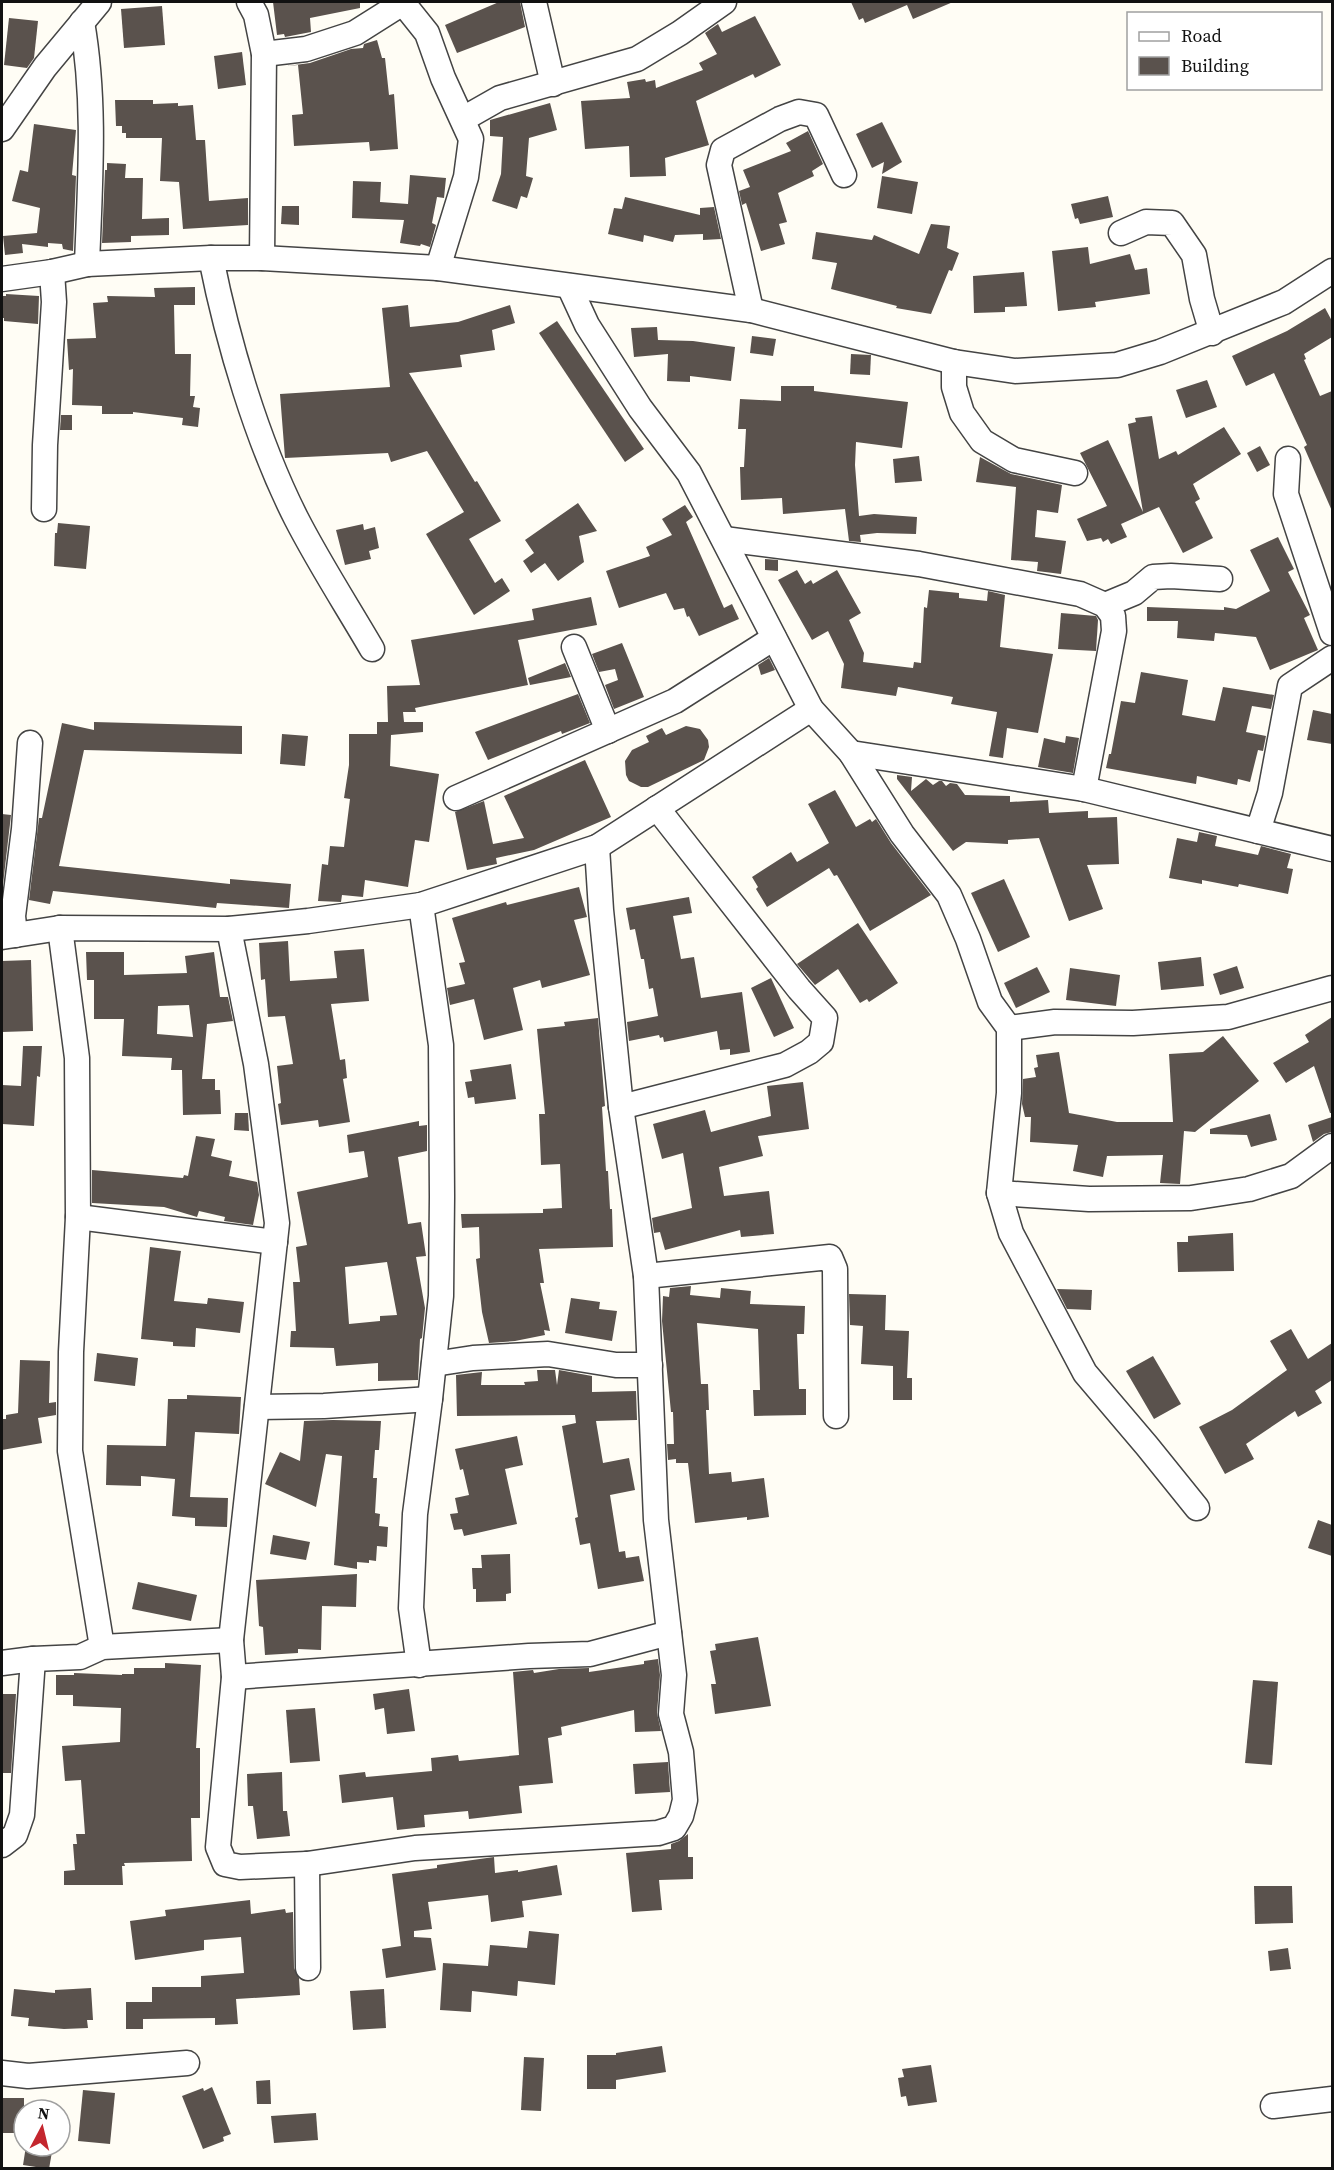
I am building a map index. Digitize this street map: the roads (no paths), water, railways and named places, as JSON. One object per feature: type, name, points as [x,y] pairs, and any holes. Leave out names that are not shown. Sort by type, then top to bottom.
[{"type":"street","points":[[2,129],[45,67],[99,2]]},
{"type":"street","points":[[249,2],[256,15],[264,54],[262,258]]},
{"type":"street","points":[[264,54],[306,49],[355,33],[403,2],[427,33],[443,78],[471,139],[466,177],[438,268]]},
{"type":"street","points":[[534,2],[553,84]]},
{"type":"street","points":[[463,119],[500,98],[637,59],[680,33],[720,3]]},
{"type":"street","points":[[82,22],[91,92],[87,264]]},
{"type":"street","points":[[751,310],[719,165],[723,150],[780,119],[799,112],[816,115],[844,175]]},
{"type":"street","points":[[1121,233],[1146,222],[1172,223],[1194,255],[1202,299],[1212,333]]},
{"type":"street","points":[[211,258],[219,296],[258,430],[296,518],[372,649]]},
{"type":"street","points":[[2,279],[87,264],[211,258],[262,258],[438,268],[751,310],[954,362],[1014,371],[1117,365],[1160,352],[1212,333],[1284,302],[1332,271]]},
{"type":"street","points":[[44,509],[45,445],[54,302],[52,272]]},
{"type":"street","points":[[569,286],[587,326],[640,408],[690,473],[811,709],[851,753],[902,834],[949,895],[968,939],[990,1002],[1009,1028],[1009,1093],[999,1193],[1011,1233],[1084,1373],[1197,1508]]},
{"type":"street","points":[[954,362],[954,387],[962,412],[982,441],[1014,460],[1075,473]]},
{"type":"street","points":[[1288,459],[1286,494],[1332,633]]},
{"type":"street","points":[[724,539],[919,564],[1080,594],[1105,604],[1113,616],[1114,630],[1084,789]]},
{"type":"street","points":[[1105,604],[1134,593],[1153,577],[1220,579]]},
{"type":"street","points":[[456,798],[675,701],[774,638]]},
{"type":"street","points":[[574,647],[608,731]]},
{"type":"street","points":[[1258,831],[1270,793],[1290,686],[1332,658]]},
{"type":"street","points":[[30,743],[24,830],[13,916],[8,936],[60,928],[229,929],[308,921],[421,905],[597,847],[811,709]]},
{"type":"street","points":[[851,753],[1084,789],[1332,849]]},
{"type":"street","points":[[621,1107],[785,1065],[810,1052],[821,1042],[825,1017],[792,980],[657,808]]},
{"type":"street","points":[[229,929],[256,1064],[277,1223],[231,1640],[234,1677],[218,1847],[225,1864],[240,1867],[307,1864],[415,1848],[658,1833],[674,1828],[686,1800],[681,1752],[671,1714],[674,1675],[656,1520],[646,1276],[621,1107],[601,910],[597,847]]},
{"type":"street","points":[[419,1665],[411,1608],[414,1514],[441,1296],[441,1045],[421,905]]},
{"type":"street","points":[[60,928],[77,1058],[78,1217],[71,1352],[70,1451],[102,1647]]},
{"type":"street","points":[[1009,1028],[1054,1022],[1133,1023],[1228,1017],[1332,988]]},
{"type":"street","points":[[999,1193],[1089,1199],[1191,1198],[1249,1189],[1291,1176],[1332,1146]]},
{"type":"street","points":[[78,1217],[275,1242]]},
{"type":"street","points":[[646,1276],[830,1257],[836,1269],[836,1416]]},
{"type":"street","points":[[434,1364],[472,1358],[548,1354],[616,1365],[650,1365]]},
{"type":"street","points":[[257,1407],[324,1406],[430,1399]]},
{"type":"street","points":[[234,1677],[529,1656],[590,1654],[669,1633]]},
{"type":"street","points":[[2,1664],[33,1659],[80,1657],[102,1647],[231,1640]]},
{"type":"street","points":[[2,1845],[15,1835],[22,1815],[33,1659]]},
{"type":"street","points":[[307,1864],[308,1968]]},
{"type":"street","points":[[2,2073],[28,2076],[187,2063]]},
{"type":"street","points":[[1274,2106],[1332,2099]]}]
